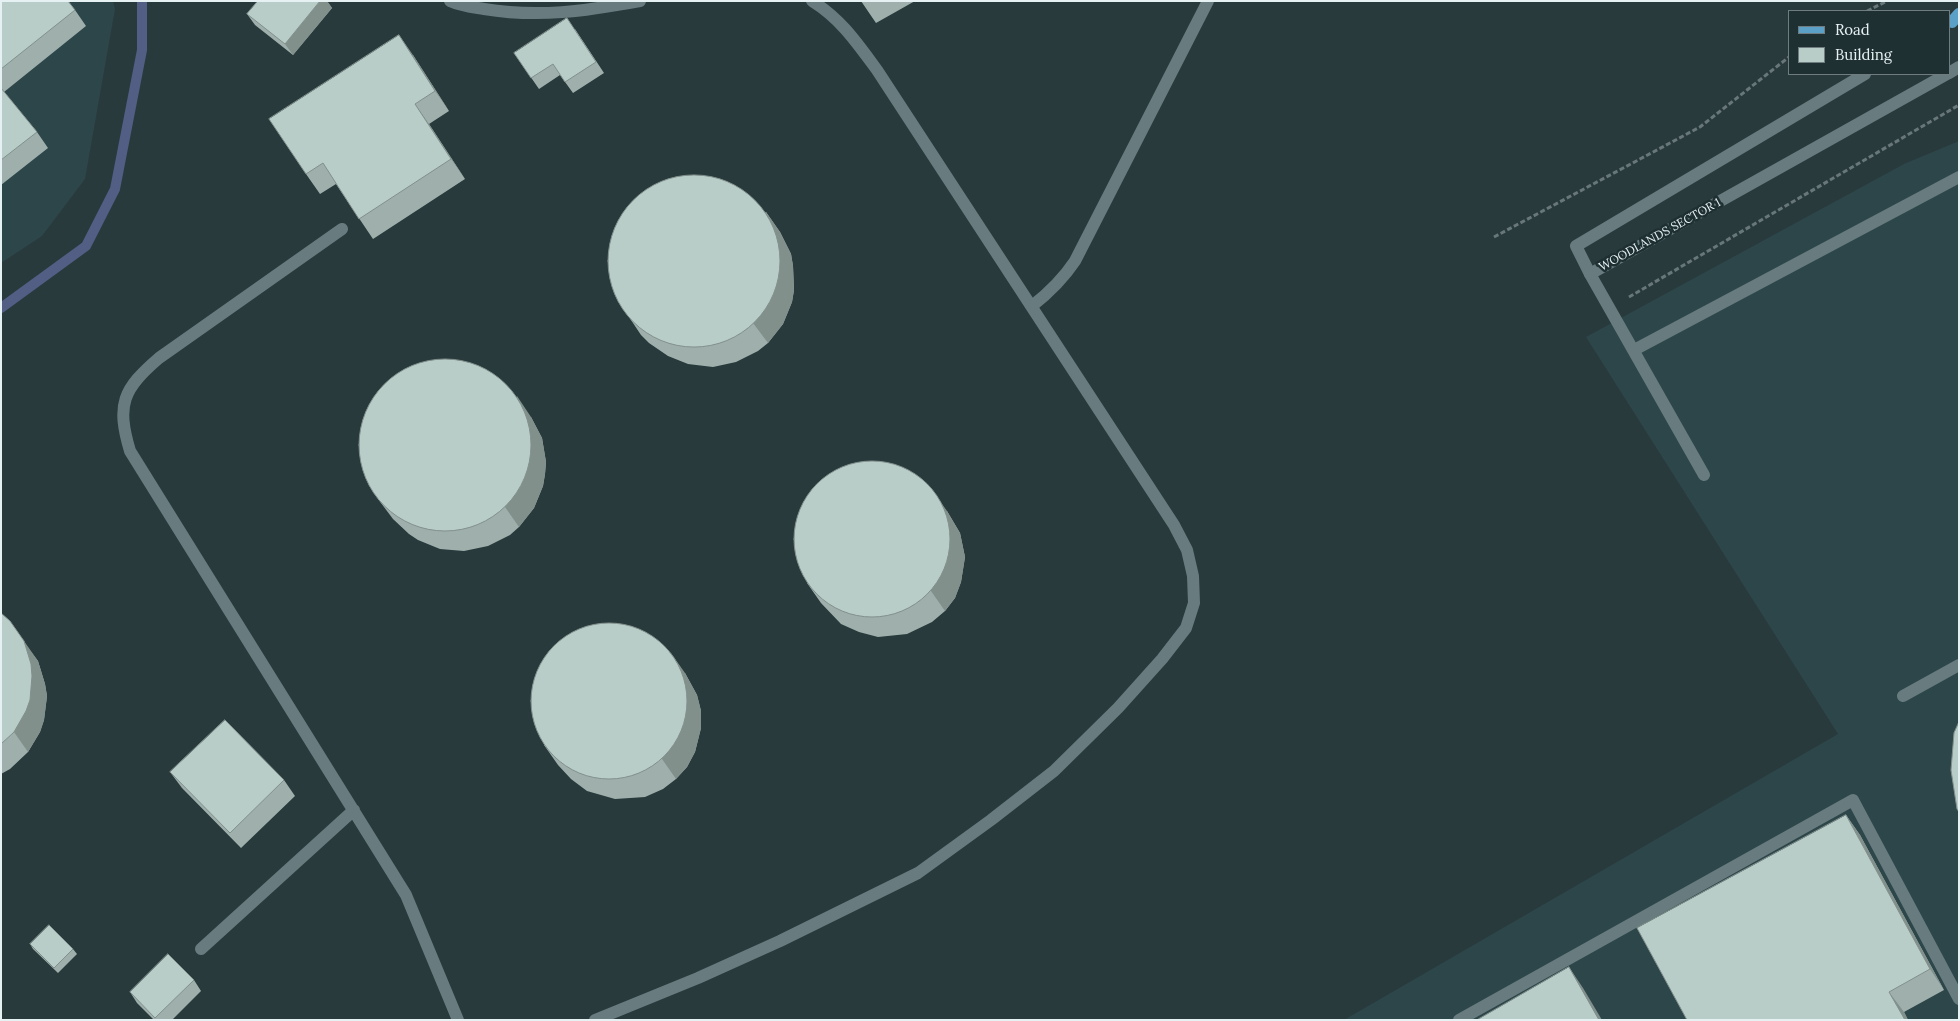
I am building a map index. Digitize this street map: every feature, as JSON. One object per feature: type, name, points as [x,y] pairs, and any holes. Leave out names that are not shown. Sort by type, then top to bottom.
[{"type":"street","points":[[450,1],[459,5],[511,14],[574,12],[640,1]]},
{"type":"street","points":[[595,1020],[698,978],[780,941],[918,873],[1054,771],[1118,708],[1162,659],[1186,628],[1194,604],[1194,576],[1188,550],[1174,525],[877,70],[851,34],[828,11],[812,1]]},
{"type":"street","points":[[1032,306],[1052,290],[1075,261],[1208,1]]},
{"type":"street","name":"WOODLANDS SECTOR 1","points":[[1863,75],[1576,246],[1590,274],[1944,75]]},
{"type":"street","points":[[1634,350],[1959,178]]},
{"type":"street","points":[[342,229],[159,358],[138,376],[124,399],[122,426],[130,451],[406,895],[458,1020]]},
{"type":"street","points":[[1590,274],[1704,475]]},
{"type":"street","points":[[1903,696],[1959,665]]},
{"type":"street","points":[[1458,1020],[1853,800],[1959,999]]},
{"type":"street","points":[[201,950],[354,810]]},
{"type":"path","points":[[1869,10],[1887,1]]},
{"type":"path","points":[[1494,237],[1700,126],[1788,58]]},
{"type":"path","points":[[1610,308],[1959,105]]},
{"type":"shaded area","points":[[1,1],[113,1],[115,9],[85,179],[42,236],[1,263]]},
{"type":"shaded area","points":[[1959,141],[1959,1020],[1344,1020],[1838,734],[1586,337],[1904,164]]},
{"type":"building","points":[[1,1],[68,1],[75,10],[1,69]]},
{"type":"building","points":[[258,1],[320,1],[285,44],[247,14]]},
{"type":"building","points":[[567,18],[596,62],[565,82],[553,64],[531,78],[514,53]]},
{"type":"building","points":[[399,35],[435,91],[415,104],[451,159],[359,219],[323,163],[306,174],[269,119]]},
{"type":"building","points":[[1,88],[37,132],[1,160]]},
{"type":"building","points":[[694,175],[711,177],[727,182],[755,200],[773,228],[778,244],[780,261],[778,278],[773,294],[755,322],[727,340],[711,345],[694,347],[677,345],[661,340],[633,322],[615,294],[610,278],[608,261],[610,244],[615,228],[633,200],[661,182],[677,177]]},
{"type":"building","points":[[445,359],[462,361],[478,366],[506,384],[524,412],[529,428],[531,445],[529,462],[524,478],[506,506],[478,524],[462,529],[445,531],[428,529],[412,524],[384,506],[366,478],[361,462],[359,445],[361,428],[366,412],[384,384],[412,366],[428,361]]},
{"type":"building","points":[[872,461],[902,467],[927,484],[944,509],[950,539],[944,569],[927,594],[902,611],[872,617],[842,611],[817,594],[800,569],[794,539],[800,509],[817,484],[842,467]]},
{"type":"building","points":[[1,613],[10,621],[24,641],[31,664],[32,676],[30,700],[26,711],[14,732],[1,744]]},
{"type":"building","points":[[609,623],[639,629],[652,636],[664,646],[674,658],[681,671],[687,701],[681,731],[674,744],[664,756],[652,766],[639,773],[609,779],[579,773],[566,766],[554,756],[544,744],[537,731],[531,701],[537,671],[544,658],[554,646],[566,636],[579,629]]},
{"type":"building","points":[[225,720],[284,780],[230,833],[170,772]]},
{"type":"building","points":[[1959,722],[1959,812],[1951,770],[1954,733]]},
{"type":"building","points":[[1846,815],[1930,969],[1889,992],[1905,1020],[1687,1020],[1637,928]]},
{"type":"building","points":[[49,925],[73,949],[54,968],[30,944]]},
{"type":"building","points":[[168,954],[194,980],[155,1018],[130,992]]},
{"type":"building","points":[[1569,967],[1599,1020],[1477,1020]]},
{"type":"waterway","points":[[1,308],[86,246],[115,189],[142,50],[142,1]]}]
